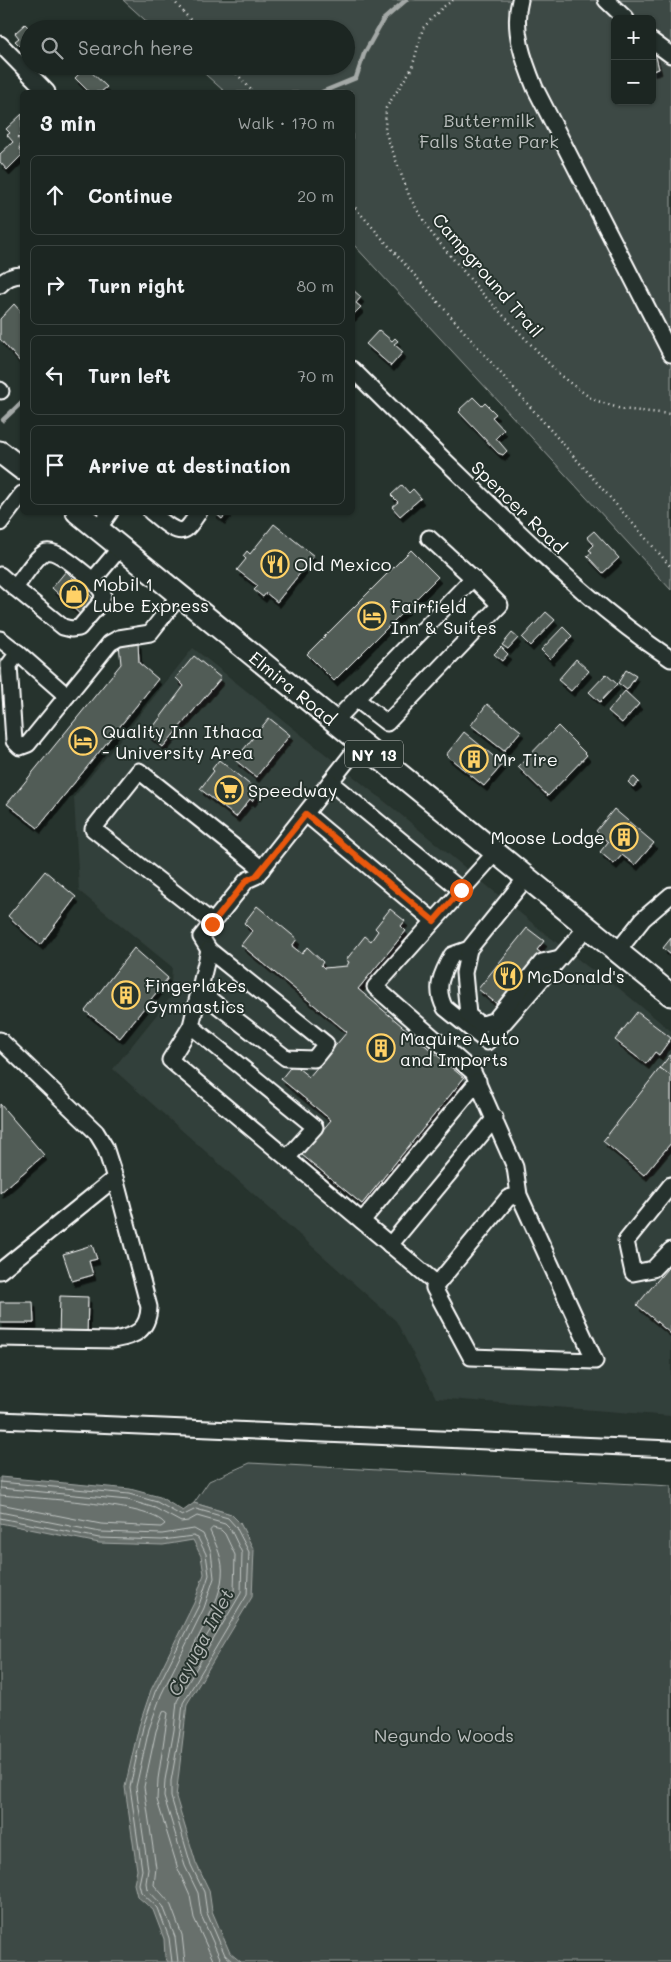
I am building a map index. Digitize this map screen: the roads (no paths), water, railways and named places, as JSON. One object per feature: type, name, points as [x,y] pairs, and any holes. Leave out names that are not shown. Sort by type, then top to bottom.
[{"type":"highway","points":[[0,452],[20,467]]},
{"type":"highway","name":"Elmira Road","points":[[86,515],[104,521],[120,548],[671,996]]},
{"type":"street","points":[[520,0],[518,30],[523,57],[535,88],[671,354]]},
{"type":"street","points":[[606,0],[622,15]]},
{"type":"street","points":[[0,44],[20,64]]},
{"type":"street","points":[[656,44],[671,55]]},
{"type":"street","points":[[30,75],[45,90]]},
{"type":"street","points":[[0,285],[4,280],[14,275],[20,276]]},
{"type":"street","name":"Spencer Road","points":[[355,372],[558,571],[633,634],[671,659]]},
{"type":"street","points":[[0,523],[20,497]]},
{"type":"street","points":[[155,515],[172,528],[180,531],[186,528],[197,515]]},
{"type":"street","points":[[356,699],[388,723],[500,605],[429,538]]},
{"type":"street","points":[[93,580],[120,548]]},
{"type":"street","points":[[0,575],[15,588],[63,627],[71,629],[79,628],[102,601],[103,593],[93,580],[56,553],[47,552],[40,555],[15,588]]},
{"type":"street","points":[[334,722],[473,578]]},
{"type":"street","points":[[18,654],[9,665],[14,741],[20,747],[28,744],[110,643],[119,638],[150,634],[179,596]]},
{"type":"street","points":[[0,639],[67,696]]},
{"type":"street","points":[[199,991],[286,1058],[314,1058],[326,1044],[209,950],[202,937],[247,880],[256,876],[262,869],[361,743]]},
{"type":"street","points":[[212,924],[93,829],[139,771],[262,869]]},
{"type":"street","points":[[330,782],[461,890]]},
{"type":"street","points":[[306,814],[434,921]]},
{"type":"street","points":[[496,852],[375,987],[473,1072],[515,1167],[519,1195],[595,1361],[471,1357],[434,1288],[508,1198],[519,1195]]},
{"type":"street","points":[[526,878],[469,949],[464,973],[468,1015],[478,1023],[483,1024],[495,1020],[542,962],[560,958]]},
{"type":"street","points":[[617,952],[644,919],[671,895]]},
{"type":"street","points":[[469,949],[452,955],[441,976],[440,1000],[444,1008],[487,1042],[587,927]]},
{"type":"street","points":[[209,950],[191,1026],[170,1060],[437,1284]]},
{"type":"street","points":[[191,1026],[315,1127],[287,1158]]},
{"type":"street","points":[[0,1040],[96,1132],[105,1147],[149,1307],[149,1316],[145,1325],[130,1337],[114,1340],[0,1338]]},
{"type":"street","points":[[362,1221],[478,1081]]},
{"type":"street","points":[[390,1245],[494,1118]]},
{"type":"street","points":[[0,1271],[115,1178]]},
{"type":"street","points":[[671,1185],[626,1241],[634,1272],[653,1269],[671,1250]]},
{"type":"street","points":[[0,1420],[671,1450]]},
{"type":"water","name":"Cayuga Inlet","points":[[0,1477],[130,1489],[160,1497],[183,1511],[194,1503],[231,1514],[240,1523],[254,1550],[252,1597],[187,1704],[176,1797],[196,1863],[209,1890],[212,1911],[230,1953],[241,1962],[168,1962],[165,1957],[164,1939],[153,1910],[137,1896],[134,1884],[137,1870],[125,1787],[139,1726],[151,1690],[194,1603],[204,1574],[201,1556],[193,1540],[163,1545],[99,1543],[0,1523]]},
{"type":"waterway","points":[[327,90],[356,78],[364,54],[383,20],[406,0]]},
{"type":"waterway","points":[[3,420],[20,404]]},
{"type":"place","name":"Old Mexico","points":[[275,564]]},
{"type":"place","name":"Mobil 1 Lube Express","points":[[74,594]]},
{"type":"place","name":"Fairfield Inn & Suites","points":[[372,616]]},
{"type":"place","name":"Quality Inn Ithaca - University Area","points":[[83,741]]},
{"type":"place","name":"Mr Tire","points":[[474,759]]},
{"type":"place","name":"Speedway","points":[[229,790]]},
{"type":"place","name":"Moose Lodge","points":[[624,837]]},
{"type":"place","name":"McDonald's","points":[[508,976]]},
{"type":"place","name":"Fingerlakes Gymnastics","points":[[126,995]]},
{"type":"place","name":"Maquire Auto and Imports","points":[[381,1048]]},
{"type":"park label","name":"Buttermilk Falls State Park","points":[[489,130]]},
{"type":"park label","name":"Negundo Woods","points":[[444,1735]]}]
